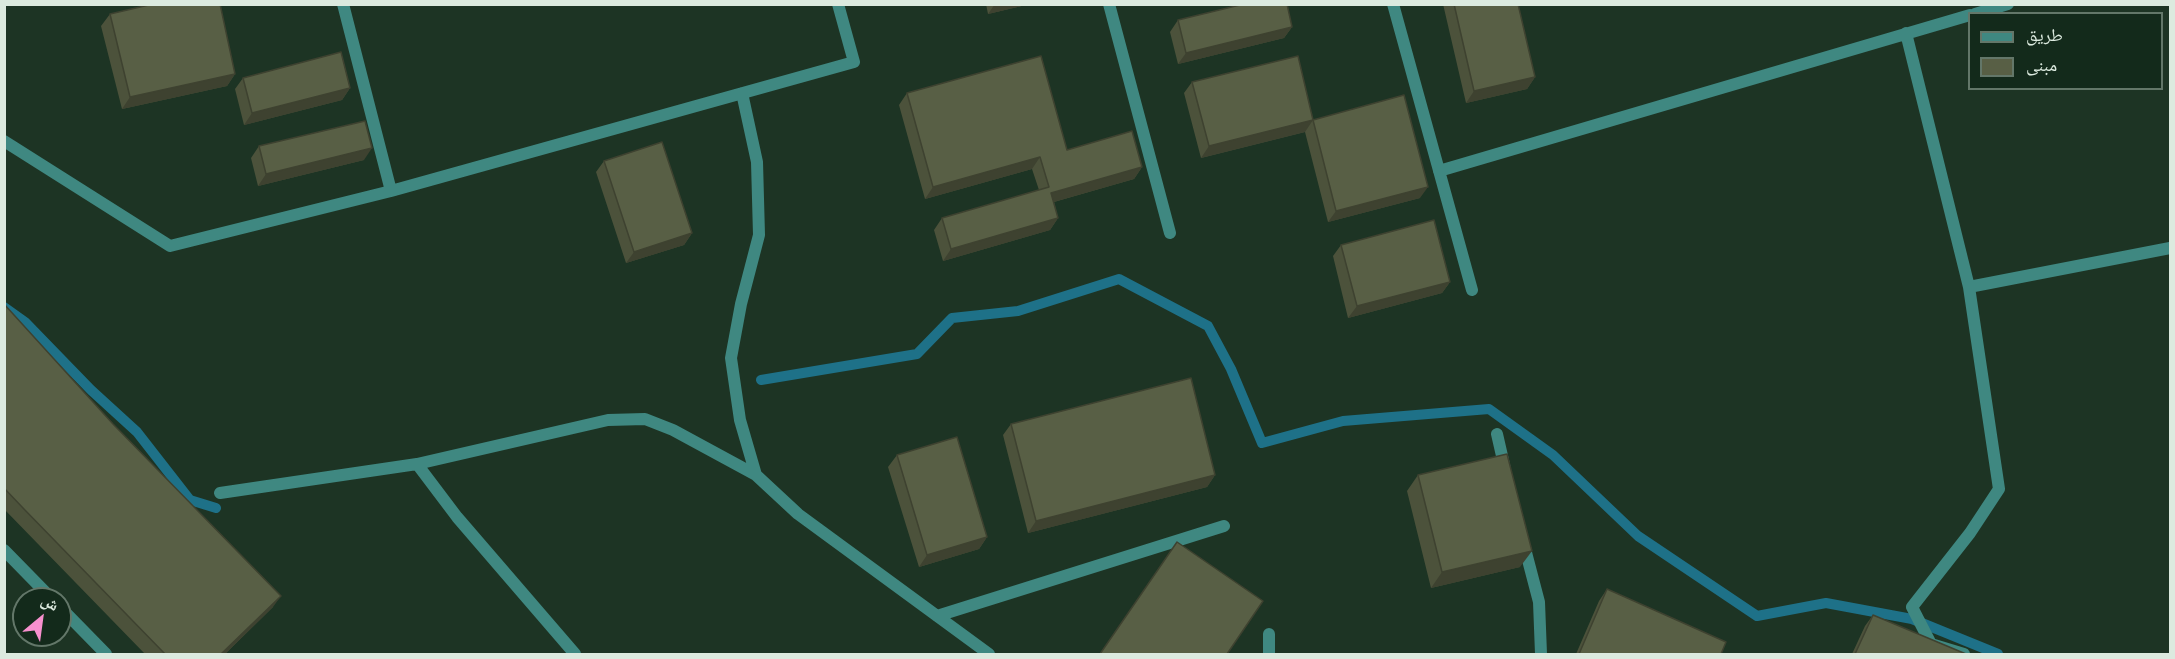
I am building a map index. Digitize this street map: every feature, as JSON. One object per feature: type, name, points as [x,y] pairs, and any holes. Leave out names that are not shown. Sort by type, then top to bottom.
[{"type":"street","points":[[343,4],[391,191]]},
{"type":"street","points":[[4,141],[170,246],[391,191],[854,62],[838,4]]},
{"type":"street","points":[[1109,4],[1170,233]]},
{"type":"street","points":[[1393,4],[1472,290]]},
{"type":"street","points":[[1981,12],[2007,4]]},
{"type":"street","points":[[1439,171],[1968,16]]},
{"type":"street","points":[[1906,33],[1969,287],[1999,489],[1970,533],[1912,607],[1931,644],[1964,654]]},
{"type":"street","points":[[742,93],[757,162],[759,234],[741,304],[731,358],[740,420],[756,474]]},
{"type":"street","points":[[1969,287],[2170,248]]},
{"type":"street","points":[[220,493],[417,464],[608,420],[645,419],[673,430],[756,474],[798,514],[984,652]]},
{"type":"street","points":[[1497,434],[1508,479]]},
{"type":"street","points":[[417,464],[457,517],[575,654]]},
{"type":"street","points":[[1519,524],[1539,602],[1541,654]]},
{"type":"street","points":[[937,616],[1224,526]]},
{"type":"street","points":[[4,550],[40,587]]},
{"type":"street","points":[[72,619],[106,654]]},
{"type":"street","points":[[1269,634],[1269,654]]},
{"type":"building","points":[[153,4],[220,4],[235,74],[130,97],[110,14]]},
{"type":"building","points":[[1244,4],[1287,4],[1292,27],[1186,53],[1178,20]]},
{"type":"building","points":[[1454,4],[1518,4],[1535,77],[1474,91]]},
{"type":"building","points":[[341,52],[350,88],[252,113],[243,78]]},
{"type":"building","points":[[1041,56],[1067,150],[1132,131],[1142,167],[1051,193],[1058,218],[951,249],[942,218],[1049,187],[1040,157],[933,187],[907,93]]},
{"type":"building","points":[[1298,56],[1313,120],[1209,146],[1192,82]]},
{"type":"building","points":[[1404,95],[1428,187],[1336,211],[1313,120]]},
{"type":"building","points":[[365,121],[372,148],[266,174],[259,146]]},
{"type":"building","points":[[662,142],[692,233],[634,252],[604,161]]},
{"type":"building","points":[[1434,220],[1450,282],[1357,306],[1341,245]]},
{"type":"building","points":[[4,304],[113,424],[281,596],[221,654],[165,654],[4,488]]},
{"type":"building","points":[[1191,378],[1215,475],[1036,521],[1011,424]]},
{"type":"building","points":[[957,437],[987,537],[927,555],[897,455]]},
{"type":"building","points":[[1507,454],[1532,551],[1442,572],[1418,475]]},
{"type":"building","points":[[1177,542],[1263,601],[1227,654],[1100,654]]},
{"type":"building","points":[[1607,589],[1726,642],[1721,654],[1579,654]]},
{"type":"building","points":[[1873,615],[1966,654],[1855,654]]},
{"type":"waterway","points":[[761,380],[917,354],[952,318],[1018,311],[1119,279],[1208,326],[1231,369],[1262,443],[1343,421],[1489,409],[1553,455],[1638,536],[1757,616],[1826,603],[1912,619],[1998,654]]},
{"type":"waterway","points":[[4,307],[25,322],[91,390],[137,432],[190,500],[216,508]]}]
